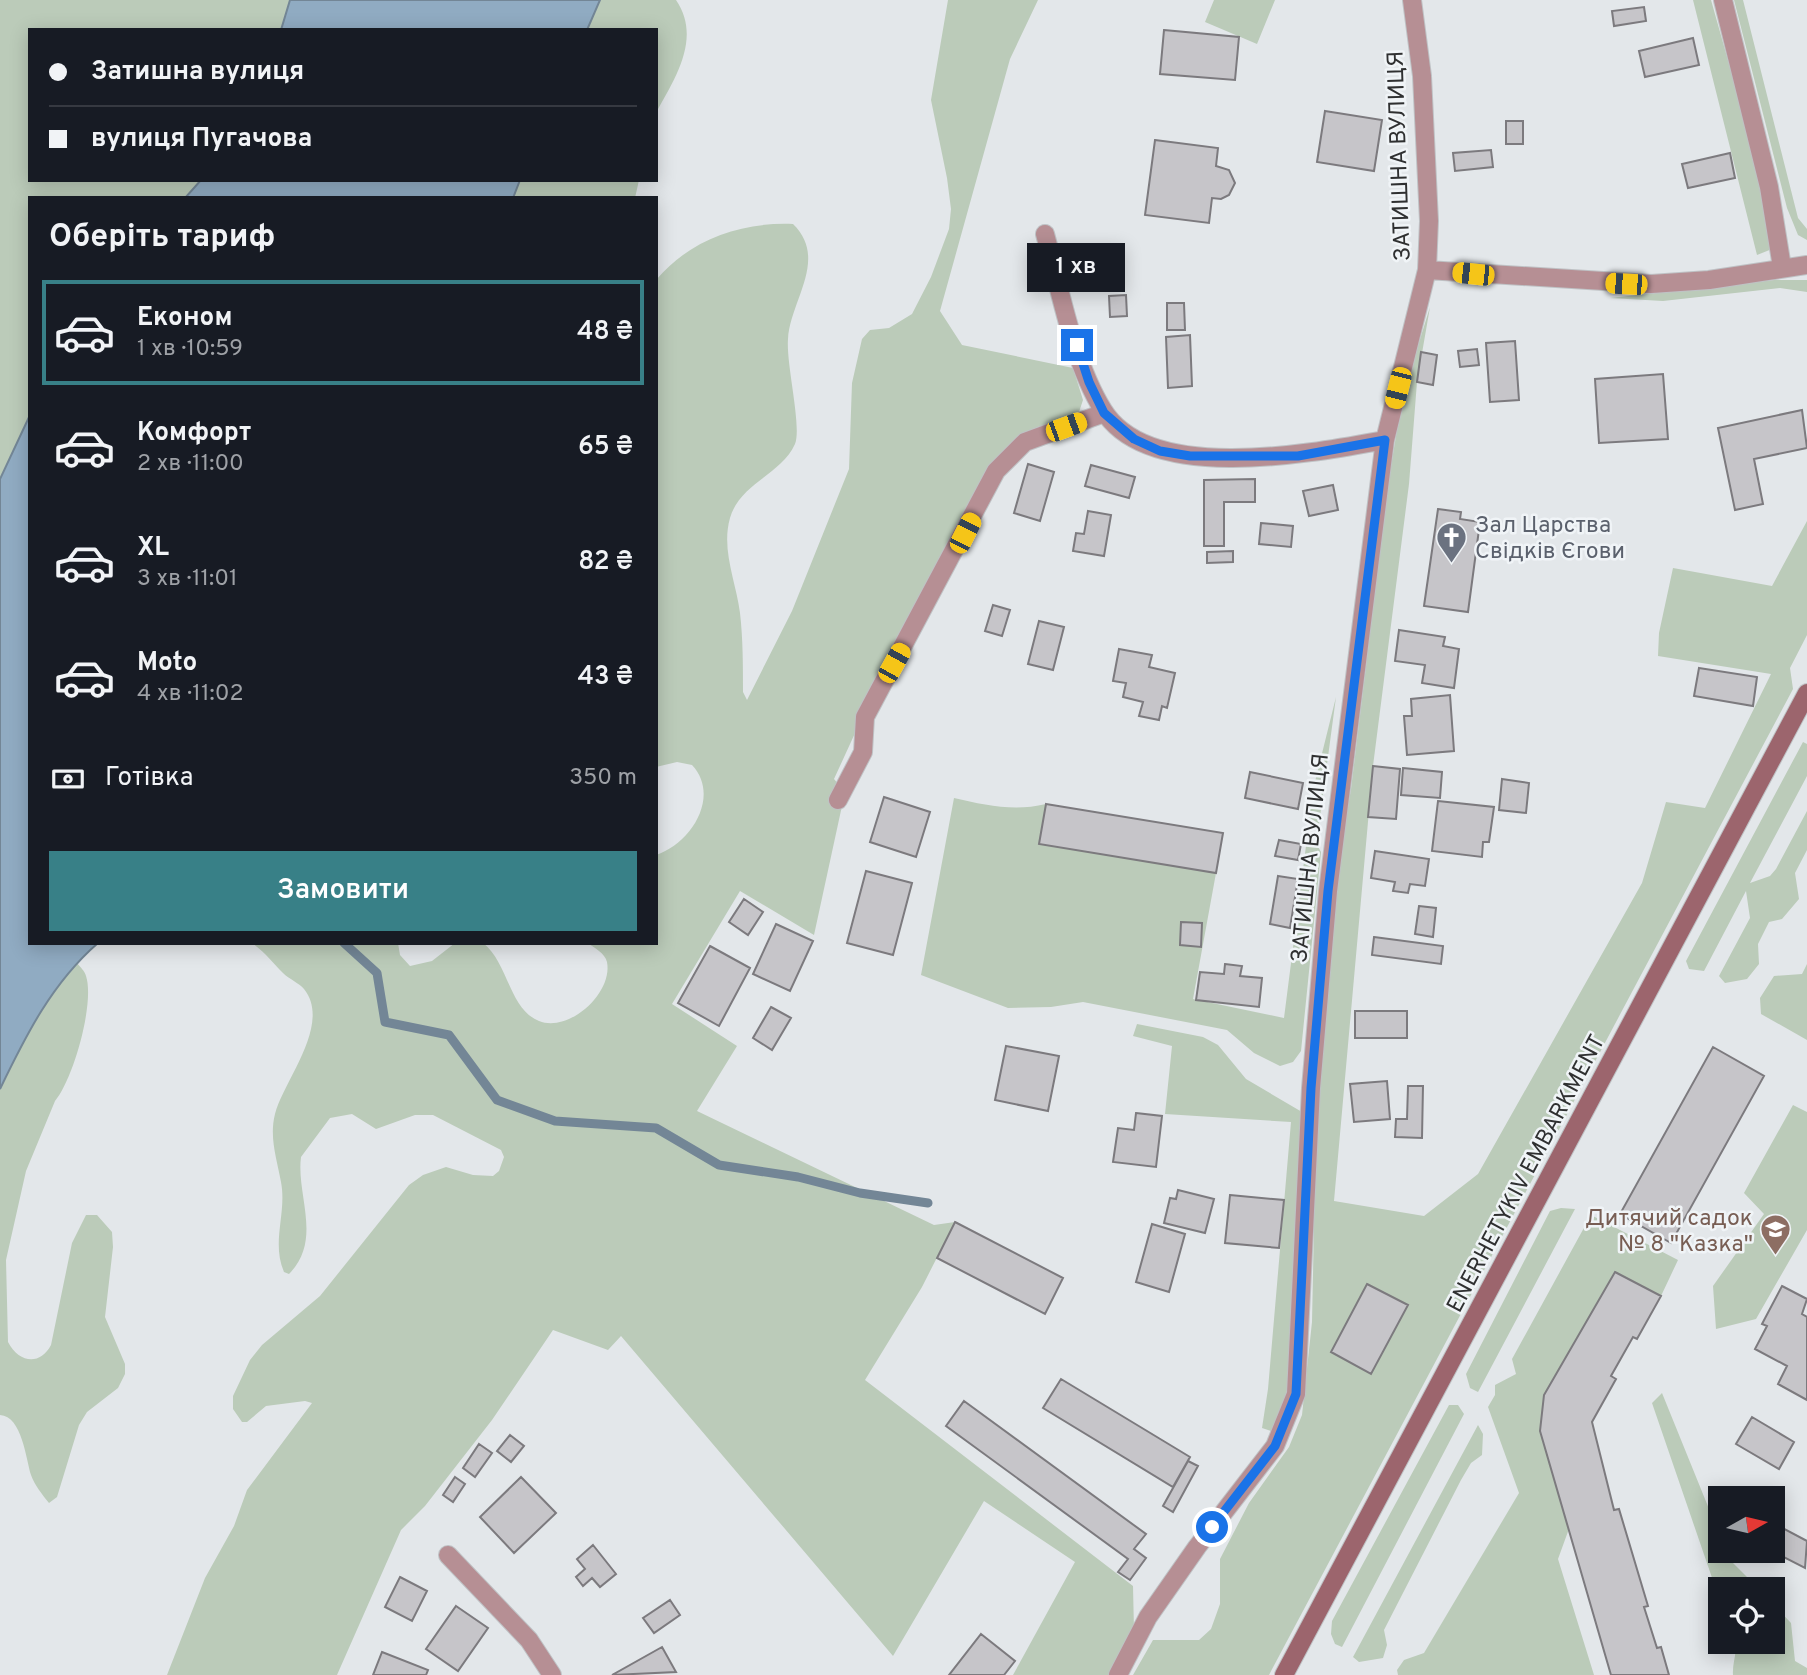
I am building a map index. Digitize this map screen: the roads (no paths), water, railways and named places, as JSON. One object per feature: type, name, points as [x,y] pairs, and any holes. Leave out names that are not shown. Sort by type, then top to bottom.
[{"type":"street","name":"ЗАТИШНА ВУЛИЦЯ","points":[[1118,1675],[1148,1617],[1197,1547],[1275,1446],[1296,1394],[1311,1088],[1328,891],[1385,440],[1427,270],[1429,221],[1422,76],[1412,0]]},
{"type":"street","points":[[1723,0],[1773,207],[1782,268]]},
{"type":"street","points":[[1045,234],[1089,382],[1104,413],[1134,439],[1160,451],[1190,456],[1298,456],[1385,440]]},
{"type":"street","points":[[1427,270],[1626,284],[1709,280],[1807,265]]},
{"type":"street","points":[[838,800],[863,752],[865,717],[996,471],[1025,442],[1104,413]]},
{"type":"street","name":"ENERHETYKIV EMBARKMENT","points":[[1284,1675],[1807,693]]},
{"type":"street","points":[[448,1555],[528,1640],[552,1675]]},
{"type":"water","points":[[290,0],[600,0],[588,28],[282,28]]},
{"type":"water","points":[[199,182],[519,182],[514,196],[187,196]]},
{"type":"water","points":[[28,419],[28,945],[96,945],[67,975],[42,1011],[0,1089],[0,479]]},
{"type":"waterway","points":[[346,945],[377,973],[385,1022],[449,1035],[497,1100],[555,1121],[656,1128],[719,1165],[798,1177],[860,1193],[928,1203]]},
{"type":"place","name":"Зал Царства Свідків Єгови","points":[[1452,564]]},
{"type":"place","name":"Дитячий садок № 8 \"Казка\"","points":[[1776,1257]]}]
